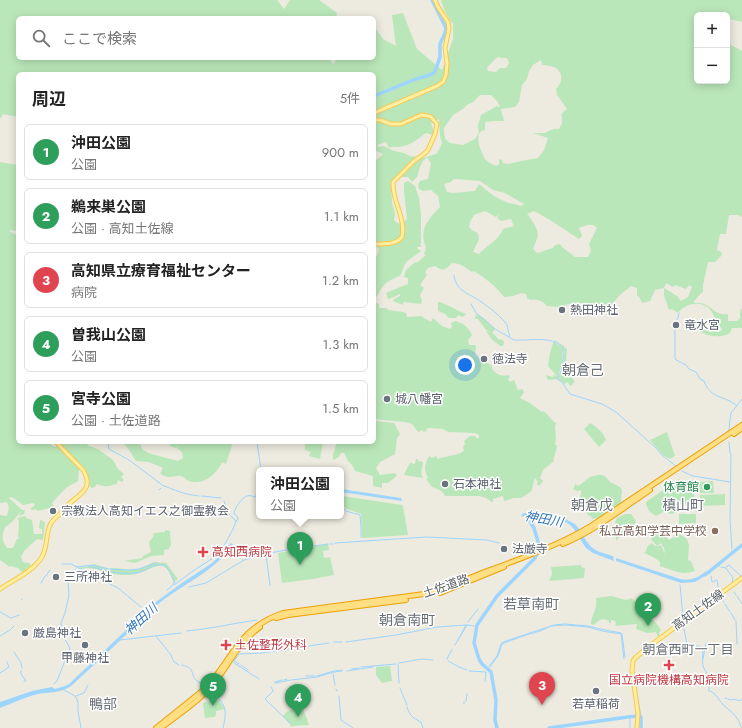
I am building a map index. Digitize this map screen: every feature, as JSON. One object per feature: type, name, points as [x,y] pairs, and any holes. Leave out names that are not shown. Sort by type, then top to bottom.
[{"type":"highway","name":"土佐道路","points":[[582,533],[742,425]]},
{"type":"highway","name":"土佐道路","points":[[156,728],[207,687],[214,680],[241,640],[268,619],[283,613],[424,594],[442,590],[541,551],[577,536],[604,521],[742,428]]},
{"type":"highway","name":"土佐道路","points":[[161,728],[204,694],[216,682],[247,638],[259,627],[274,619],[288,615],[425,597],[453,588],[531,555]]},
{"type":"main road","points":[[376,112],[437,86],[445,79],[447,67],[445,48],[449,26],[436,0]]},
{"type":"main road","points":[[376,120],[392,124],[401,124],[421,115],[431,117],[437,124],[435,134],[424,154],[414,161],[393,182],[396,202],[403,225],[402,237],[398,242],[376,244]]},
{"type":"main road","points":[[0,589],[30,569],[41,559],[46,548],[49,528],[52,522],[69,504],[81,495],[86,486],[86,474],[58,444]]},
{"type":"main road","name":"高知土佐線","points":[[637,728],[638,714],[632,670],[633,661],[635,658],[742,578]]},
{"type":"green space","points":[[0,0],[277,0],[284,9],[290,0],[319,0],[337,13],[336,16],[16,16],[16,60],[330,60],[333,64],[336,60],[376,60],[376,29],[383,39],[396,46],[392,15],[403,13],[417,49],[442,70],[453,39],[453,24],[445,12],[441,0],[742,0],[742,22],[730,19],[730,12],[694,12],[694,84],[730,84],[730,45],[742,51],[742,217],[738,215],[729,215],[726,234],[720,234],[717,250],[721,252],[722,255],[715,262],[708,262],[703,292],[694,301],[694,303],[704,304],[719,313],[728,314],[728,321],[737,321],[740,318],[740,311],[742,308],[742,328],[732,328],[730,333],[722,336],[712,336],[703,333],[689,322],[704,330],[721,331],[722,329],[709,308],[700,304],[695,304],[681,309],[678,313],[672,309],[669,310],[664,295],[664,288],[655,290],[650,301],[642,303],[637,295],[637,288],[631,286],[611,305],[599,310],[593,309],[593,306],[587,303],[573,305],[568,304],[562,307],[547,306],[539,300],[530,300],[527,298],[526,294],[521,293],[504,297],[482,276],[455,263],[452,263],[442,270],[435,266],[428,268],[425,272],[427,275],[420,285],[424,288],[420,295],[422,300],[421,304],[404,302],[404,300],[403,305],[393,301],[400,296],[400,294],[388,299],[386,293],[408,284],[408,278],[404,277],[406,270],[426,255],[424,254],[426,247],[423,235],[424,230],[429,220],[440,207],[438,196],[431,190],[423,191],[419,189],[418,185],[420,181],[428,179],[431,163],[427,157],[420,167],[417,177],[412,182],[408,177],[396,177],[391,181],[392,202],[395,214],[394,220],[397,223],[402,223],[407,219],[404,183],[408,181],[415,186],[419,198],[421,215],[420,245],[422,247],[417,247],[421,251],[406,262],[400,276],[390,280],[384,285],[376,298],[376,257],[379,250],[376,245],[376,160],[383,154],[376,151],[376,72],[16,72],[16,117],[3,114],[0,119]],"holes":[[[498,57],[507,58],[509,63],[506,68],[500,68],[496,72],[488,71],[487,68]],[[541,60],[542,65],[554,67],[559,70],[561,81],[556,89],[557,95],[567,109],[562,114],[562,123],[559,129],[553,129],[545,133],[533,133],[548,138],[544,150],[538,158],[508,164],[503,163],[502,160],[499,159],[499,164],[497,166],[494,165],[486,160],[482,153],[478,139],[479,135],[485,130],[485,122],[504,121],[501,109],[515,107],[519,102],[522,85],[527,79],[529,71],[533,65]],[[480,95],[491,95],[498,102],[500,108],[497,106],[481,115],[478,126],[479,133],[475,139],[463,145],[450,143],[445,139],[444,128],[453,115],[473,102]],[[439,119],[442,143],[436,154],[422,158],[410,156],[394,151],[384,146],[379,147],[377,145],[386,142],[389,148],[399,147],[414,142],[426,133],[433,135],[434,132],[431,123]],[[454,179],[480,181],[493,190],[505,193],[524,204],[522,206],[508,203],[492,194],[479,184],[475,191],[453,193],[447,192],[444,184],[451,182]],[[485,211],[496,217],[500,213],[497,218],[501,221],[511,219],[514,226],[503,229],[495,240],[479,254],[473,252],[479,239],[478,233],[469,227],[474,215]],[[534,211],[579,239],[582,236],[579,228],[588,225],[595,226],[597,228],[589,244],[591,251],[588,257],[575,257],[560,244],[537,253],[533,249],[538,238],[538,233],[527,214]],[[666,283],[673,287],[675,285],[686,289],[689,285],[692,287],[688,297],[681,301],[677,296],[664,288]]]},
{"type":"green space","points":[[0,162],[16,165],[16,231],[9,231],[16,235],[16,444],[50,444],[55,447],[60,445],[59,444],[86,444],[98,449],[113,460],[118,469],[124,474],[121,477],[124,480],[122,482],[118,480],[116,485],[102,486],[97,484],[92,488],[88,485],[87,475],[81,467],[79,470],[78,481],[66,488],[57,497],[52,503],[54,507],[37,511],[36,509],[30,509],[35,505],[33,503],[23,505],[11,497],[9,498],[22,510],[25,510],[24,514],[19,516],[21,511],[10,524],[5,527],[3,538],[7,548],[13,548],[17,539],[20,538],[18,537],[19,521],[17,518],[25,516],[26,518],[32,520],[34,534],[42,534],[42,529],[39,528],[40,520],[45,522],[43,540],[37,539],[24,551],[21,557],[23,562],[31,565],[23,572],[18,568],[10,567],[0,560],[0,515],[7,516],[9,507],[7,502],[0,503]]},
{"type":"green space","points":[[438,302],[466,314],[463,317],[458,315],[456,318],[451,318],[438,311]]},
{"type":"green space","points":[[376,303],[379,304],[379,308],[387,308],[388,310],[404,312],[406,313],[407,317],[421,316],[431,322],[433,318],[442,326],[450,329],[452,327],[451,323],[456,321],[464,325],[472,335],[468,340],[469,345],[475,345],[476,347],[475,355],[491,366],[498,374],[504,376],[508,375],[510,377],[508,379],[510,382],[514,380],[518,390],[522,389],[524,392],[520,398],[542,412],[544,411],[557,424],[555,425],[555,444],[557,446],[553,459],[554,461],[543,470],[540,478],[543,481],[539,486],[535,478],[529,493],[521,498],[514,498],[504,501],[503,496],[493,499],[492,502],[479,496],[445,496],[440,490],[432,487],[426,479],[428,478],[425,469],[429,456],[432,458],[436,456],[438,459],[460,453],[464,451],[464,441],[470,436],[479,438],[479,435],[475,433],[448,432],[443,429],[429,428],[426,429],[427,431],[423,432],[423,430],[418,432],[412,424],[376,419]]},
{"type":"green space","points":[[476,314],[495,329],[492,333],[498,339],[503,340],[503,346],[491,338],[486,331],[491,332],[486,330],[478,319],[475,319]]},
{"type":"green space","points":[[555,340],[564,346],[567,350],[567,363],[564,365],[563,369],[575,381],[571,386],[567,382],[564,384],[558,379],[561,373],[565,351],[559,343],[554,341]]},
{"type":"green space","points":[[554,342],[563,350],[562,361],[557,379],[548,380],[546,375],[552,377],[554,375],[557,376],[548,366],[550,353]]},
{"type":"green space","points":[[376,421],[394,423],[400,434],[397,438],[395,454],[380,462],[376,468],[380,475],[395,473],[397,476],[388,483],[382,483],[382,488],[373,486],[373,476],[355,471],[344,453],[341,453],[339,457],[333,460],[336,444],[376,444]]},
{"type":"green space","points":[[590,423],[600,430],[606,440],[599,447],[584,429]]},
{"type":"green space","points":[[667,432],[675,456],[670,459],[663,455],[650,440]]},
{"type":"green space","points":[[124,444],[140,444],[142,449],[148,453],[178,461],[183,458],[182,452],[177,448],[179,445],[176,448],[170,446],[170,444],[232,444],[226,464],[222,462],[213,475],[199,482],[188,481],[181,476],[168,477],[160,474],[163,468],[149,462],[136,461]]},
{"type":"green space","points":[[305,444],[323,444],[320,459],[309,456],[311,452],[305,450]]},
{"type":"green space","points":[[416,459],[423,462],[421,474],[423,478],[404,475],[410,463],[415,464]]},
{"type":"green space","points":[[598,475],[606,477],[610,482],[620,487],[622,490],[621,502],[598,520],[596,518],[593,519],[584,509],[580,508],[583,505],[580,501],[572,499],[579,498],[581,494],[581,490],[577,491],[573,489],[576,483],[577,486],[580,485],[590,477]]},
{"type":"green space","points":[[679,479],[693,485],[695,502],[676,505],[676,513],[670,514],[665,511],[656,516],[649,511],[646,502]]},
{"type":"green space","name":"体育館","points":[[713,481],[714,493],[700,493],[699,482]]},
{"type":"green space","points":[[725,494],[725,505],[700,506],[700,495]]},
{"type":"green space","points":[[344,496],[402,505],[408,535],[362,538],[361,514],[344,506]]},
{"type":"green space","points":[[625,514],[631,514],[636,521],[630,535],[621,535],[616,541],[616,537],[612,536],[612,534],[616,532],[617,528],[615,522],[617,518]]},
{"type":"green space","name":"体育館","points":[[679,514],[696,514],[696,523],[679,524]]},
{"type":"green space","points":[[664,527],[664,535],[669,540],[679,534],[687,539],[689,545],[688,560],[691,561],[695,571],[681,573],[660,566],[660,562],[658,560],[644,553],[647,547],[652,543],[657,546],[651,539],[653,528]],"holes":[[[661,543],[665,554],[661,545],[657,546]]]},
{"type":"green space","points":[[165,530],[170,531],[171,546],[169,549],[164,550],[164,555],[151,556],[135,563],[124,561],[142,558],[151,552],[149,542],[154,533],[165,532]]},
{"type":"green space","points":[[328,544],[329,550],[323,551],[324,558],[330,557],[334,575],[282,583],[278,553]]},
{"type":"green space","points":[[154,562],[166,563],[178,579],[174,582],[168,571],[163,566],[157,566],[136,574],[126,575],[108,573],[96,569],[78,568],[90,565],[92,566],[94,564],[109,569],[115,568],[129,570],[139,569]]},
{"type":"green space","points":[[581,565],[581,567],[585,568],[584,578],[549,581],[552,574],[551,567]]},
{"type":"green space","points":[[611,596],[626,600],[631,598],[644,608],[641,615],[657,623],[661,630],[659,633],[660,635],[658,637],[656,632],[647,633],[636,629],[637,624],[615,626],[616,622],[613,620],[609,623],[609,621],[602,619],[594,625],[591,624],[596,606],[596,598]]},
{"type":"green space","points":[[390,666],[392,681],[382,683],[376,675],[376,667]]},
{"type":"green space","points":[[218,699],[225,709],[216,711],[216,715],[214,717],[205,718],[203,703]]},
{"type":"green space","points":[[303,708],[309,725],[290,727],[291,725],[283,716],[285,713],[290,710]]},
{"type":"water","points":[[344,489],[401,498],[402,501],[344,492]]},
{"type":"water","points":[[523,513],[565,519],[575,524],[580,530],[576,532],[572,527],[564,522],[547,519],[526,518],[521,516]]},
{"type":"water","points":[[584,537],[590,546],[596,550],[613,556],[614,561],[593,553],[586,548],[580,539]]},
{"type":"water","points":[[231,543],[233,544],[226,554],[208,570],[153,608],[71,686],[59,691],[33,695],[0,708],[0,702],[32,691],[52,687],[55,689],[69,684],[156,602],[212,563]]},
{"type":"water","points":[[616,558],[680,579],[688,580],[706,571],[708,574],[695,582],[681,583],[616,561]]},
{"type":"waterway","points":[[376,95],[434,73],[440,57],[440,44],[446,28],[432,0]]},
{"type":"waterway","points":[[454,275],[455,281],[460,289],[487,306],[505,322],[510,338],[513,340],[546,340],[558,343],[564,352],[561,372],[557,379],[562,382],[570,394],[602,404],[616,412],[677,467]]},
{"type":"waterway","points":[[471,304],[476,313],[495,329],[509,337]]},
{"type":"waterway","points":[[676,321],[679,313]]},
{"type":"waterway","points":[[677,324],[675,328],[675,359],[696,372],[710,391],[737,406]]},
{"type":"waterway","points":[[729,430],[731,413],[742,399]]},
{"type":"waterway","points":[[729,442],[731,454],[730,521],[732,549]]},
{"type":"waterway","points":[[108,444],[109,449],[129,460],[161,484]]},
{"type":"waterway","points":[[257,444],[261,467]]},
{"type":"waterway","points":[[682,471],[693,476],[730,482]]},
{"type":"waterway","points":[[162,485],[199,496]]},
{"type":"waterway","points":[[202,496],[221,498]]},
{"type":"waterway","points":[[236,522],[238,518],[234,513],[239,503],[247,496],[256,496]]},
{"type":"waterway","points":[[174,585],[213,558],[225,544],[236,521],[228,513],[224,501]]},
{"type":"waterway","points":[[344,509],[346,511],[360,515],[361,537]]},
{"type":"waterway","points":[[497,728],[495,720],[496,700],[491,672],[479,659],[474,643],[477,625],[497,596],[535,558],[539,545],[534,528],[526,515]]},
{"type":"waterway","points":[[335,543],[426,537],[487,540],[499,543]]},
{"type":"waterway","points":[[189,587],[206,583],[244,560],[275,552],[328,544]]},
{"type":"waterway","name":"神田川","points":[[705,575],[742,545]]},
{"type":"waterway","points":[[266,555],[270,585]]},
{"type":"waterway","points":[[77,567],[92,565],[109,569],[129,570],[139,569],[156,563]]},
{"type":"waterway","points":[[62,564],[71,564],[118,588],[141,607]]},
{"type":"waterway","points":[[88,566],[112,572],[130,573],[140,572],[156,565],[163,565],[169,570],[175,583]]},
{"type":"waterway","points":[[726,567],[729,565],[741,576]]},
{"type":"waterway","points":[[721,567],[726,568],[733,578],[732,583]]},
{"type":"waterway","points":[[54,684],[57,681],[70,648],[63,636],[61,623],[69,595],[68,580],[76,569]]},
{"type":"waterway","points":[[46,576],[50,570]]},
{"type":"waterway","points":[[41,583],[45,576]]},
{"type":"waterway","points":[[711,576],[712,582],[717,580],[719,592]]},
{"type":"waterway","points":[[167,590],[174,582]]},
{"type":"waterway","points":[[680,585],[683,617]]},
{"type":"waterway","points":[[737,596],[742,604]]},
{"type":"waterway","points":[[720,597],[724,602]]},
{"type":"waterway","points":[[725,604],[730,612]]},
{"type":"waterway","points":[[468,622],[478,609]]},
{"type":"waterway","points":[[0,612],[11,618],[19,615]]},
{"type":"waterway","points":[[731,613],[735,620]]},
{"type":"waterway","points":[[187,631],[257,620]]},
{"type":"waterway","points":[[736,621],[737,644]]},
{"type":"waterway","points":[[489,666],[497,656],[503,642],[554,625],[565,624],[588,626],[621,633],[625,657]]},
{"type":"waterway","points":[[683,624],[687,644],[702,647],[703,649],[703,666],[708,675],[708,681]]},
{"type":"waterway","points":[[458,640],[466,625]]},
{"type":"waterway","points":[[346,642],[396,635],[437,627],[466,625]]},
{"type":"waterway","points":[[467,625],[474,626]]},
{"type":"waterway","points":[[455,645],[467,625]]},
{"type":"waterway","points":[[490,667],[498,656],[502,644],[551,626],[565,625],[588,627],[621,634],[624,659]]},
{"type":"waterway","points":[[11,629],[14,626]]},
{"type":"waterway","points":[[0,636],[10,630]]},
{"type":"waterway","points":[[120,640],[181,633]]},
{"type":"waterway","points":[[156,636],[171,655],[174,662],[179,665]]},
{"type":"waterway","points":[[334,642],[342,642]]},
{"type":"waterway","points":[[239,664],[234,661],[239,654],[262,653],[329,643]]},
{"type":"waterway","points":[[703,659],[706,643]]},
{"type":"waterway","points":[[447,659],[452,649]]},
{"type":"waterway","points":[[14,652],[21,663],[22,668]]},
{"type":"waterway","points":[[399,663],[422,659],[433,660]]},
{"type":"waterway","points":[[448,661],[467,670]]},
{"type":"waterway","points":[[0,673],[9,667],[7,662]]},
{"type":"waterway","points":[[234,663],[259,679]]},
{"type":"waterway","points":[[361,667],[396,664]]},
{"type":"waterway","points":[[182,665],[190,668],[197,681],[206,686]]},
{"type":"waterway","points":[[241,665],[248,670]]},
{"type":"waterway","points":[[398,665],[399,683]]},
{"type":"waterway","points":[[347,671],[373,667]]},
{"type":"waterway","points":[[351,669],[359,668]]},
{"type":"waterway","points":[[317,676],[342,670]]},
{"type":"waterway","points":[[21,671],[21,674],[26,681],[24,681]]},
{"type":"waterway","points":[[275,683],[317,677],[342,671]]},
{"type":"waterway","points":[[469,671],[486,672],[485,681]]},
{"type":"waterway","points":[[333,674],[335,685]]},
{"type":"waterway","points":[[634,675],[641,717]]},
{"type":"waterway","points":[[306,676],[315,676]]},
{"type":"waterway","points":[[275,682],[282,680]]},
{"type":"waterway","points":[[672,685],[708,681]]},
{"type":"waterway","points":[[76,696],[84,693],[88,685]]},
{"type":"waterway","points":[[709,686],[709,691]]},
{"type":"waterway","points":[[271,687],[273,691],[265,699],[291,724]]},
{"type":"waterway","points":[[400,688],[407,705]]},
{"type":"waterway","points":[[64,690],[75,696],[77,699],[81,728]]},
{"type":"waterway","points":[[211,690],[224,707],[225,715],[223,728]]},
{"type":"waterway","points":[[710,691],[716,695],[735,716],[741,727]]},
{"type":"waterway","points":[[466,701],[467,694]]},
{"type":"waterway","points":[[339,696],[341,720],[353,728]]},
{"type":"waterway","points":[[725,698],[740,701],[742,699]]},
{"type":"waterway","points":[[407,707],[412,716],[421,722],[423,728]]},
{"type":"waterway","points":[[549,728],[637,716]]},
{"type":"waterway","points":[[639,717],[641,717],[641,728]]},
{"type":"waterway","points":[[630,719],[630,728]]},
{"type":"place","name":"熱田神社","points":[[562,310]]},
{"type":"place","name":"竜水宮","points":[[676,325]]},
{"type":"place","name":"徳法寺","points":[[484,359]]},
{"type":"place","name":"城八幡宮","points":[[387,399]]},
{"type":"place","name":"石本神社","points":[[445,484]]},
{"type":"place","name":"体育館","points":[[707,487]]},
{"type":"place","name":"宗教法人高知イエス之御霊教会","points":[[53,511]]},
{"type":"place","name":"私立高知学芸中学校","points":[[715,531]]},
{"type":"place","name":"法厳寺","points":[[504,549]]},
{"type":"place","name":"高知西病院","points":[[203,552]]},
{"type":"place","name":"沖田公園","points":[[300,565]]},
{"type":"place","name":"三所神社","points":[[56,577]]},
{"type":"place","name":"鵜来巣公園","points":[[648,626]]},
{"type":"place","name":"厳島神社","points":[[25,633]]},
{"type":"place","name":"甲藤神社","points":[[85,645]]},
{"type":"place","name":"土佐整形外科","points":[[226,645]]},
{"type":"place","name":"国立病院機構高知病院","points":[[669,665]]},
{"type":"place","name":"若草稲荷","points":[[596,691]]},
{"type":"place","name":"高知県立療育福祉センター","points":[[542,705]]},
{"type":"place","name":"宮寺公園","points":[[213,706]]},
{"type":"place","name":"曽我山公園","points":[[298,717]]},
{"type":"district","name":"朝倉己","points":[[583,370]]},
{"type":"district","name":"朝倉戊","points":[[592,505]]},
{"type":"district","name":"槙山町","points":[[683,505]]},
{"type":"district","name":"若草南町","points":[[531,604]]},
{"type":"district","name":"朝倉南町","points":[[407,620]]},
{"type":"district","name":"朝倉西町一丁目","points":[[688,649]]},
{"type":"district","name":"鴨部","points":[[103,704]]}]
